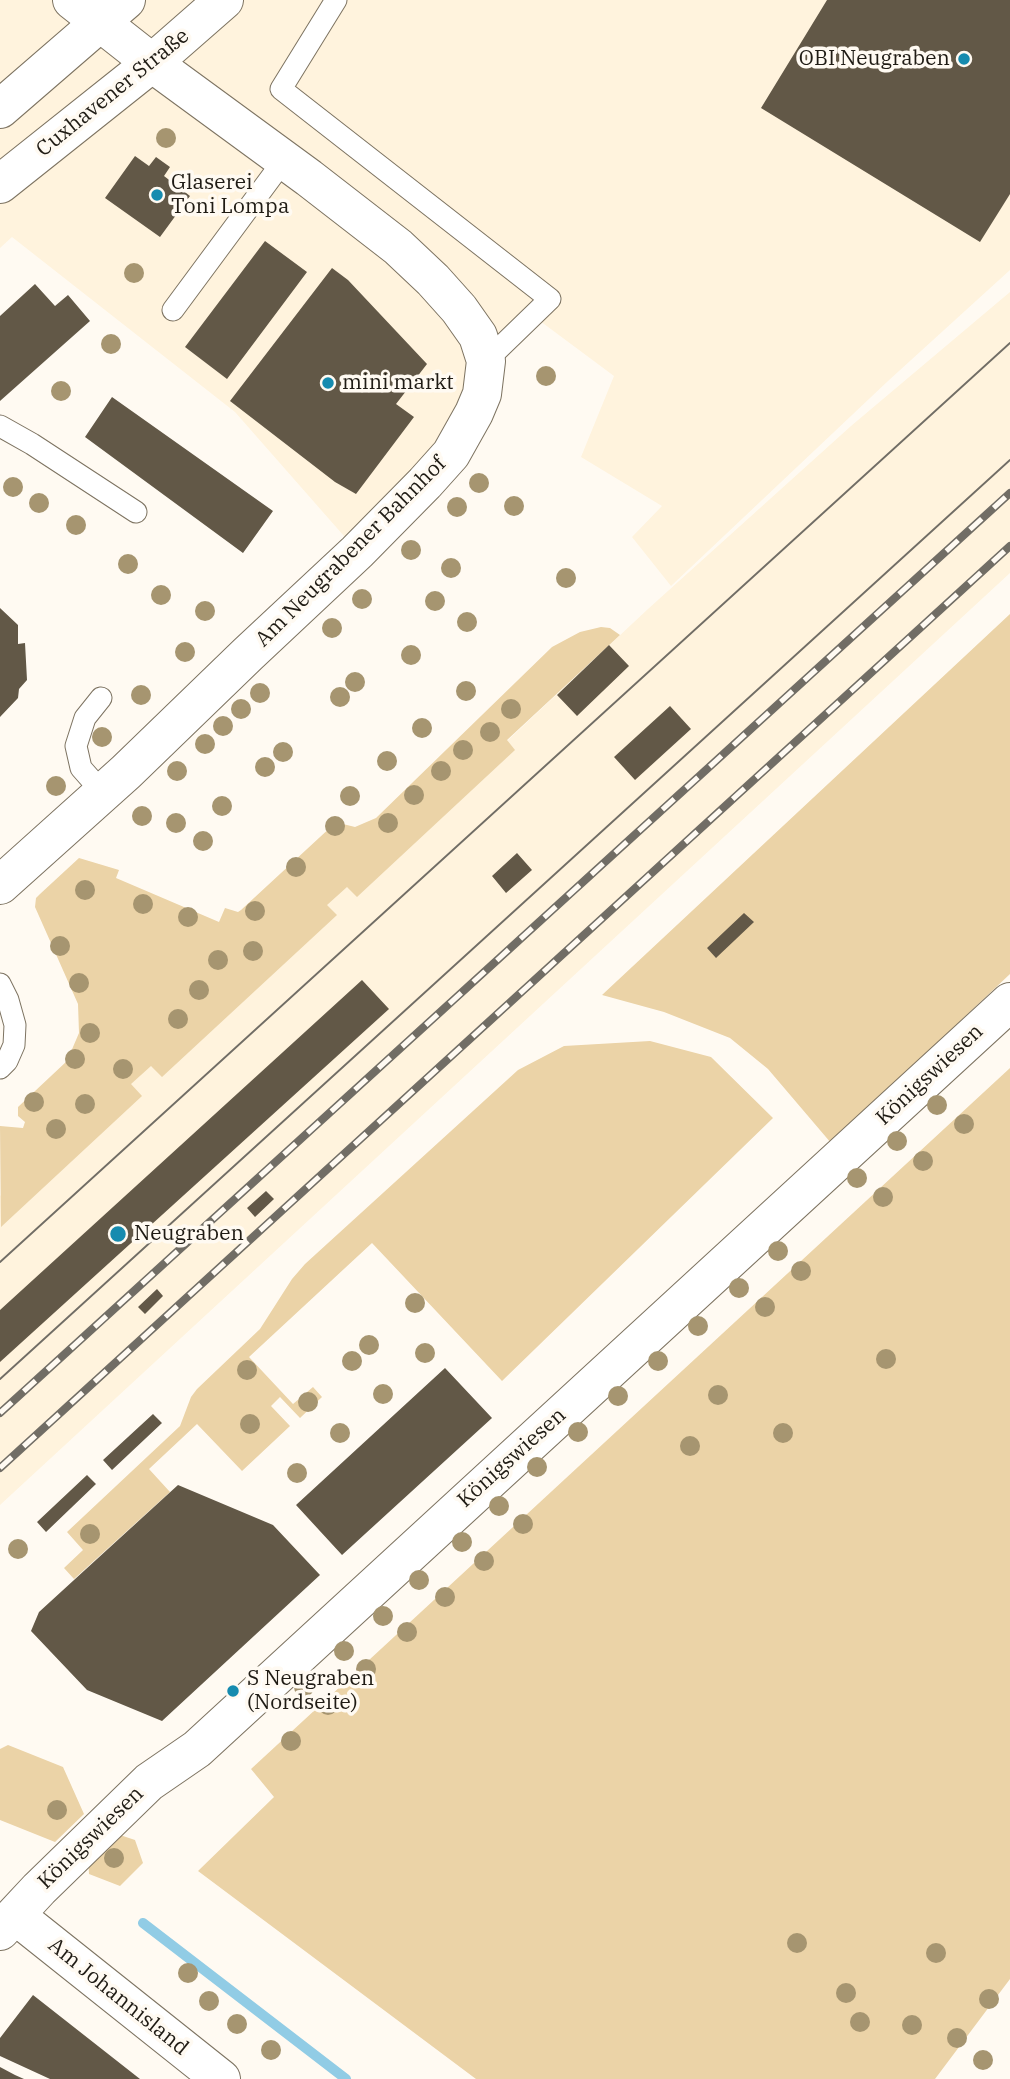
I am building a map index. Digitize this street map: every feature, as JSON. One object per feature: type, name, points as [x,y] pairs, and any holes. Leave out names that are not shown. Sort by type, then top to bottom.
[{"type":"street","name":"Cuxhavener Straße","points":[[0,184],[152,63],[224,0]]},
{"type":"street","points":[[0,109],[99,8],[152,63],[397,247],[433,280],[459,309],[478,337],[486,361]]},
{"type":"street","name":"Am Neugrabener Bahnhof","points":[[0,885],[103,793],[357,552],[425,483],[451,454],[468,425],[482,394],[486,361]]},
{"type":"street","name":"Königswiesen","points":[[7,1923],[141,1789],[197,1749],[1010,1002]]},
{"type":"street","name":"Am Johannisland","points":[[7,1923],[220,2079]]},
{"type":"lane","points":[[336,0],[281,89],[550,299],[486,361]]},
{"type":"lane","points":[[173,310],[284,160]]},
{"type":"lane","points":[[0,426],[136,512]]},
{"type":"lane","points":[[101,698],[85,719],[76,746],[80,768],[103,793]]},
{"type":"lane","points":[[0,984],[15,1025],[14,1045],[7,1061],[0,1068]]},
{"type":"shaded area","points":[[0,0],[1010,0],[1010,270],[671,586],[632,537],[662,506],[581,457],[614,376],[536,318],[486,364],[472,414],[358,552],[235,412],[12,237],[0,248]]},
{"type":"shaded area","points":[[1010,292],[1010,573],[0,1505],[0,1196],[507,741],[648,609],[851,426]]},
{"type":"shaded area","points":[[1010,614],[1010,974],[831,1143],[768,1069],[730,1038],[664,1012],[602,995]]},
{"type":"shaded area","points":[[601,627],[610,628],[620,635],[507,740],[515,750],[357,897],[347,887],[327,905],[337,915],[162,1077],[151,1066],[131,1084],[142,1096],[1,1227],[0,1126],[23,1128],[25,1122],[18,1116],[18,1107],[67,1061],[79,1033],[78,1004],[35,907],[36,898],[40,894],[79,858],[119,870],[116,878],[219,922],[225,908],[238,912],[241,910],[333,825],[339,823],[355,827],[376,818],[552,647],[580,632]]},
{"type":"shaded area","points":[[650,1041],[711,1057],[773,1118],[502,1381],[372,1243],[249,1357],[293,1404],[313,1387],[322,1397],[300,1418],[280,1397],[271,1406],[290,1426],[242,1471],[197,1424],[149,1469],[170,1492],[74,1579],[64,1568],[83,1550],[67,1532],[180,1426],[191,1397],[197,1389],[260,1329],[292,1279],[305,1264],[518,1070],[564,1046]]},
{"type":"shaded area","points":[[1010,1068],[1010,1979],[935,2079],[476,2079],[198,1871],[274,1797],[251,1769]]},
{"type":"shaded area","points":[[8,1745],[63,1767],[84,1814],[55,1842],[0,1820],[0,1749]]},
{"type":"shaded area","points":[[111,1832],[135,1840],[143,1863],[120,1886],[89,1874],[88,1856]]},
{"type":"building","points":[[827,0],[1010,0],[1010,194],[980,242],[761,108]]},
{"type":"building","points":[[135,156],[149,166],[156,157],[170,167],[164,176],[190,196],[160,237],[105,198]]},
{"type":"building","points":[[265,241],[307,272],[227,379],[185,347]]},
{"type":"building","name":"mini markt","points":[[332,268],[348,280],[427,364],[396,404],[414,417],[356,494],[335,482],[230,401]]},
{"type":"building","points":[[35,284],[55,306],[68,295],[90,321],[0,401],[0,316]]},
{"type":"building","points":[[112,397],[273,511],[243,553],[85,437]]},
{"type":"building","points":[[0,608],[18,625],[18,644],[25,643],[27,680],[19,689],[18,698],[0,717]]},
{"type":"building","points":[[609,645],[629,666],[577,716],[557,695]]},
{"type":"building","points":[[670,706],[691,729],[635,780],[614,757]]},
{"type":"building","points":[[517,853],[532,870],[506,893],[492,876]]},
{"type":"building","points":[[744,913],[754,922],[716,958],[707,948]]},
{"type":"building","points":[[362,980],[389,1009],[0,1362],[0,1310]]},
{"type":"building","points":[[266,1191],[274,1199],[255,1217],[247,1208]]},
{"type":"building","points":[[157,1289],[163,1296],[145,1314],[138,1307]]},
{"type":"building","points":[[445,1368],[492,1418],[342,1555],[296,1505]]},
{"type":"building","points":[[153,1414],[162,1423],[112,1470],[103,1460]]},
{"type":"building","points":[[87,1475],[96,1484],[46,1532],[37,1522]]},
{"type":"building","points":[[178,1485],[273,1525],[320,1575],[162,1721],[87,1690],[31,1631],[39,1612]]},
{"type":"building","points":[[33,1995],[140,2079],[50,2079],[0,2056],[0,2038]]},
{"type":"building","points":[[0,2067],[15,2075],[24,2079],[0,2079]]},
{"type":"waterway","points":[[143,1923],[346,2079]]},
{"type":"tram line","points":[[0,1262],[1010,343]]},
{"type":"tram line","points":[[0,1379],[1010,460]]},
{"type":"railway","points":[[0,1413],[1010,493]]},
{"type":"railway","points":[[0,1468],[1010,546]]},
{"type":"place","name":"OBI Neugraben","points":[[964,59]]},
{"type":"place","name":"Glaserei Toni Lompa","points":[[157,195]]},
{"type":"place","name":"mini markt","points":[[328,383]]},
{"type":"place","name":"Neugraben","points":[[118,1234]]},
{"type":"place","name":"S Neugraben (Nordseite)","points":[[233,1691]]}]
